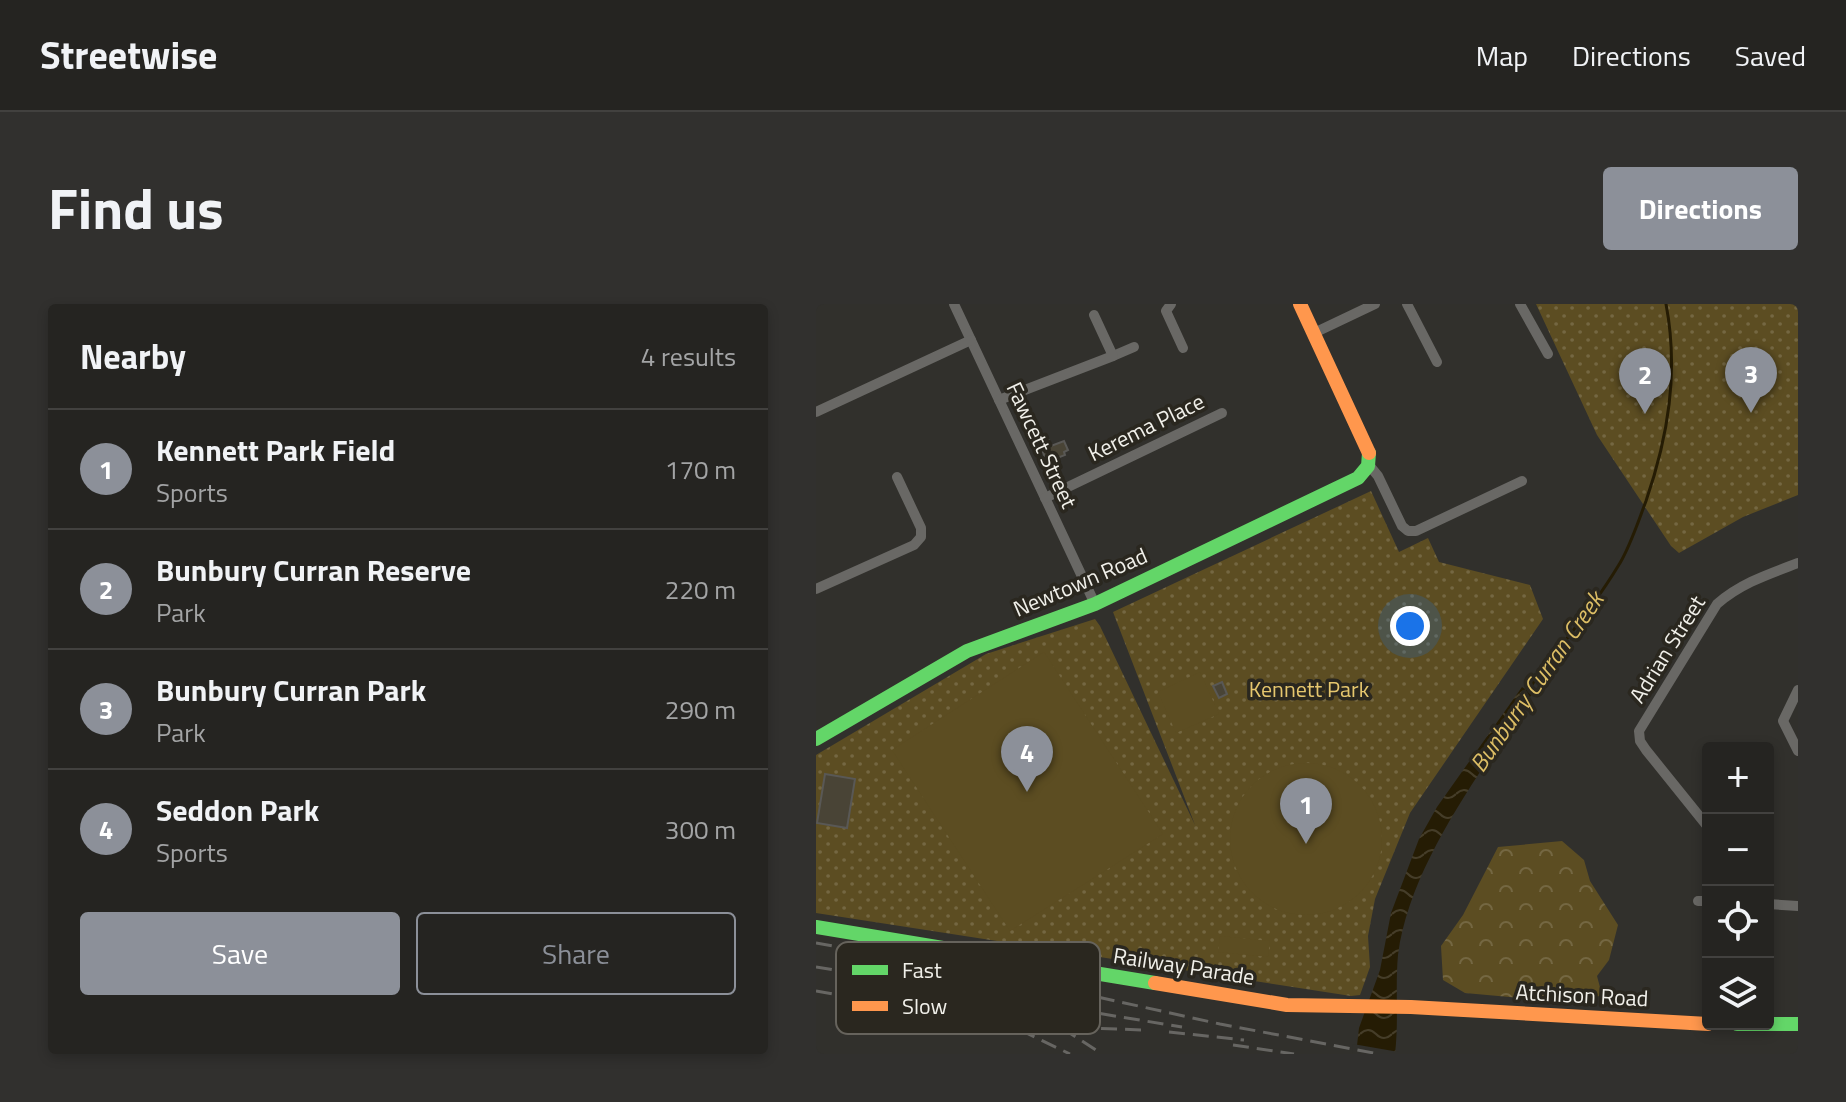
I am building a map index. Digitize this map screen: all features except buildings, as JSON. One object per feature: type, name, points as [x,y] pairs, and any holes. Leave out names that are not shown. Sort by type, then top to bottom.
[{"type":"street","name":"Fawcett Street","points":[[954,304],[1095,604]]},
{"type":"street","points":[[1171,304],[1166,311],[1183,348]]},
{"type":"street","points":[[1300,304],[1368,451],[1367,469],[1378,476],[1402,526],[1408,531],[1416,531],[1522,481]]},
{"type":"street","points":[[1314,333],[1375,304]]},
{"type":"street","points":[[1407,304],[1437,362]]},
{"type":"street","points":[[1520,304],[1548,354]]},
{"type":"street","points":[[1094,315],[1113,356]]},
{"type":"street","points":[[816,412],[971,340]]},
{"type":"street","points":[[999,400],[1134,347]]},
{"type":"street","name":"Kerema Place","points":[[1045,498],[1222,413]]},
{"type":"street","name":"Newtown Road","points":[[816,739],[967,651],[1095,604],[1358,478],[1367,469]]},
{"type":"street","points":[[816,589],[914,545],[921,537],[921,528],[897,477]]},
{"type":"street","name":"Adrian Street","points":[[1702,820],[1646,750],[1640,741],[1639,731],[1717,604],[1748,582],[1798,563]]},
{"type":"street","points":[[1798,690],[1783,721],[1798,751]]},
{"type":"street","points":[[1774,904],[1798,906]]},
{"type":"street","name":"Railway Parade","points":[[816,927],[905,942]]},
{"type":"street","name":"Railway Parade","points":[[1100,975],[1287,1005],[1453,1009]]},
{"type":"street","name":"Atchison Road","points":[[1453,1009],[1702,1024]]},
{"type":"street","points":[[1774,1024],[1798,1024]]},
{"type":"green space","points":[[1536,304],[1798,304],[1798,495],[1743,517],[1679,553],[1671,546],[1597,435]]},
{"type":"green space","name":"Kennett Park","points":[[1371,491],[1399,552],[1428,538],[1439,562],[1530,585],[1543,619],[1410,813],[1375,899],[1368,936],[1370,967],[1360,995],[1100,957],[1100,942],[1003,942],[816,913],[816,755],[986,654],[1095,619],[1195,825],[1113,612]]},
{"type":"green space","points":[[1044,652],[1163,834],[1010,931],[892,750]]},
{"type":"green space","points":[[1200,672],[1219,714],[1176,733],[1158,692]]},
{"type":"green space","points":[[1306,763],[1335,769],[1360,785],[1376,810],[1382,839],[1376,868],[1360,893],[1335,909],[1306,915],[1277,909],[1252,893],[1236,868],[1230,839],[1236,810],[1252,785],[1277,769]]},
{"type":"green space","points":[[1562,841],[1584,860],[1590,881],[1618,925],[1609,960],[1597,976],[1602,995],[1578,1003],[1465,993],[1443,980],[1441,946],[1463,915],[1498,847]]},
{"type":"green space","points":[[1220,936],[1270,941],[1268,957],[1218,952]]},
{"type":"water","points":[[1522,687],[1532,694],[1451,819],[1417,886],[1398,955],[1395,1054],[1356,1054],[1359,1028],[1380,970],[1391,913],[1419,839],[1437,807]]},
{"type":"pier","points":[[1353,1044],[1399,1052],[1399,1054],[1352,1054]]},
{"type":"waterway","name":"Bunburry Curran Creek","points":[[1527,691],[1610,580],[1631,541],[1646,501],[1660,453],[1669,404],[1671,354],[1666,304]]},
{"type":"railway","points":[[816,943],[836,946]]},
{"type":"railway","points":[[816,967],[836,970]]},
{"type":"railway","points":[[816,991],[836,994]]},
{"type":"railway","points":[[1100,998],[1379,1054]]},
{"type":"railway","points":[[1100,1014],[1182,1027]]},
{"type":"railway","points":[[1100,1028],[1141,1030]]},
{"type":"railway","points":[[1169,1032],[1244,1040]]},
{"type":"railway","points":[[1028,1034],[1070,1054]]},
{"type":"railway","points":[[1071,1034],[1102,1054]]},
{"type":"railway","points":[[1233,1045],[1294,1054]]},
{"type":"traffic: fast","points":[[816,739],[967,651],[1095,604],[1358,478],[1368,466],[1369,453]]},
{"type":"traffic: fast","points":[[816,927],[907,942]]},
{"type":"traffic: fast","points":[[1100,974],[1155,983]]},
{"type":"traffic: fast","points":[[1774,1024],[1798,1024]]},
{"type":"traffic: slow","points":[[1300,304],[1369,453]]},
{"type":"traffic: slow","points":[[1155,983],[1287,1005],[1411,1007],[1702,1024]]},
{"type":"place","name":"Bunbury Curran Park","points":[[1751,413]]},
{"type":"place","name":"Bunbury Curran Reserve","points":[[1645,414]]},
{"type":"place","name":"Seddon Park","points":[[1027,792]]},
{"type":"place","name":"Kennett Park Field","points":[[1306,844]]}]
